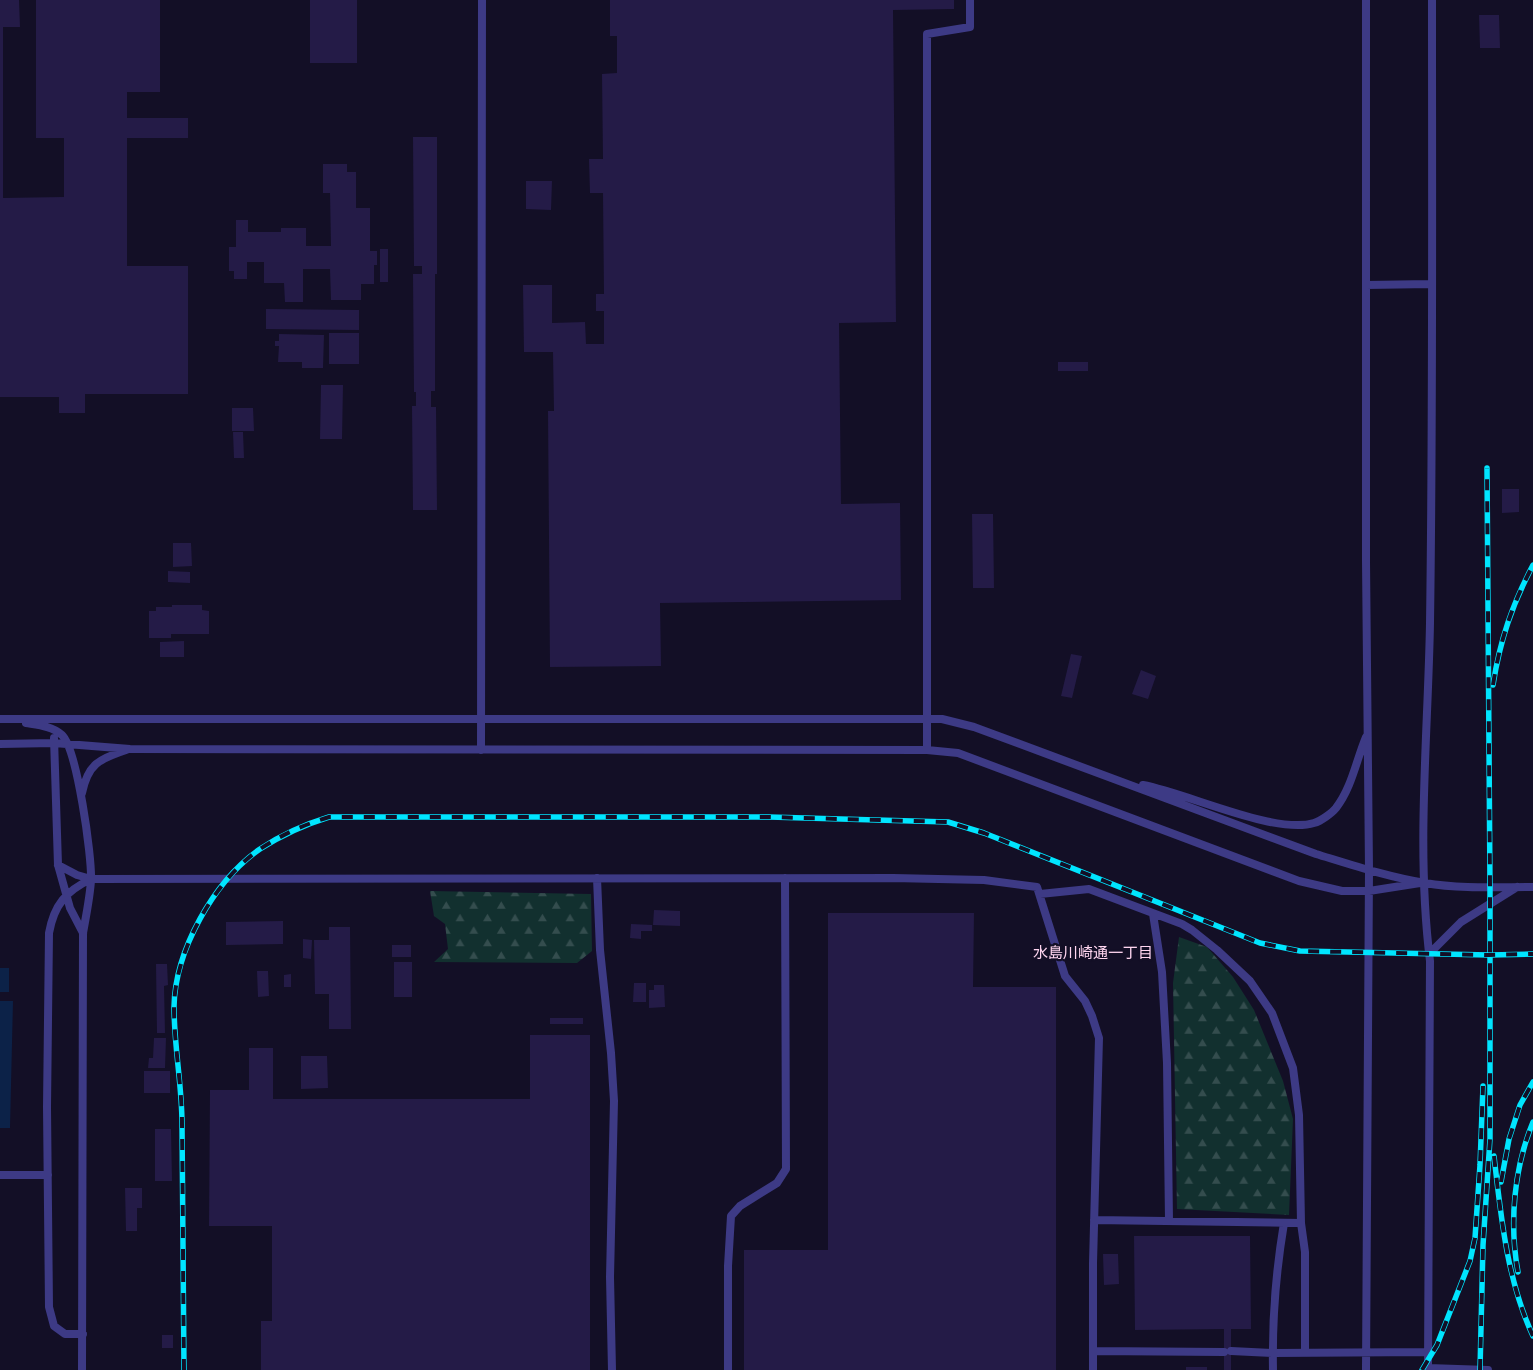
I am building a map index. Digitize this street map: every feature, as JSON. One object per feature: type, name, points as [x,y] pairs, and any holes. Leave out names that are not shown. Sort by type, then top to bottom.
[{"type":"lane","points":[[481,750],[482,0]]},
{"type":"lane","points":[[927,750],[928,34],[970,27],[970,0]]},
{"type":"lane","points":[[1366,0],[1369,870],[1366,1370]]},
{"type":"lane","points":[[1432,0],[1430,624],[1423,834],[1426,925],[1429,954],[1428,1369],[1488,1370]]},
{"type":"lane","points":[[1366,285],[1432,284]]},
{"type":"lane","points":[[2,719],[949,720],[974,727],[1122,781],[1316,854],[1369,870],[1425,883],[1457,886],[1533,888]]},
{"type":"lane","points":[[2,719],[54,729],[63,736],[68,744],[82,796],[91,879],[83,933],[82,1370]]},
{"type":"lane","points":[[54,719],[58,865],[70,908],[83,933]]},
{"type":"lane","points":[[1122,781],[1163,789],[1261,820],[1294,825],[1315,823],[1335,809],[1351,784],[1368,732]]},
{"type":"lane","points":[[0,744],[54,743],[130,749],[927,750],[958,753],[1299,881],[1342,891],[1369,891],[1425,883]]},
{"type":"lane","points":[[82,796],[85,779],[91,768],[104,758],[130,749]]},
{"type":"lane","points":[[58,865],[77,875],[91,879],[893,878],[984,880],[1038,887],[1065,976],[1085,1002],[1099,1038],[1094,1220],[1093,1370]]},
{"type":"lane","points":[[597,878],[600,950],[614,1101],[610,1277],[612,1370]]},
{"type":"lane","points":[[728,1370],[728,1266],[731,1216],[740,1206],[777,1183],[786,1170],[785,878]]},
{"type":"lane","points":[[82,1334],[65,1334],[54,1326],[49,1307],[49,933],[52,916],[67,895],[91,879]]},
{"type":"lane","points":[[1429,954],[1461,922],[1517,887]]},
{"type":"lane","points":[[1040,894],[1088,889],[1182,924],[1217,950],[1250,981],[1272,1013],[1290,1056],[1295,1079],[1299,1116],[1301,1223],[1305,1252],[1305,1353]]},
{"type":"lane","points":[[1153,914],[1163,981],[1167,1063],[1169,1221]]},
{"type":"lane","points":[[0,1175],[48,1175]]},
{"type":"lane","points":[[1094,1220],[1301,1223]]},
{"type":"lane","points":[[1274,1370],[1273,1353],[1279,1254],[1284,1222]]},
{"type":"lane","points":[[1093,1351],[1429,1352]]},
{"type":"green space","points":[[430,891],[591,894],[592,951],[577,963],[434,962],[448,949],[445,924],[434,916]]},
{"type":"green space","points":[[1179,937],[1207,947],[1233,977],[1254,1010],[1283,1081],[1293,1119],[1289,1215],[1177,1209],[1173,983]]},
{"type":"water","points":[[0,968],[9,968],[9,992],[0,992]]},
{"type":"water","points":[[0,1001],[13,1001],[10,1128],[0,1128]]},
{"type":"building","points":[[0,0],[19,0],[20,27],[3,27],[3,198],[64,197],[64,138],[36,138],[36,0],[160,0],[160,92],[127,92],[127,118],[188,118],[188,138],[127,138],[127,266],[188,266],[188,394],[85,394],[85,413],[59,413],[59,397],[0,397]]},
{"type":"building","points":[[310,0],[357,0],[357,63],[310,63]]},
{"type":"building","points":[[610,0],[954,0],[954,9],[893,10],[896,322],[839,323],[841,504],[900,503],[901,600],[660,603],[661,666],[550,667],[548,411],[554,411],[553,352],[524,352],[523,285],[552,285],[552,323],[585,322],[586,344],[604,344],[604,311],[596,311],[596,294],[604,294],[603,193],[590,193],[589,159],[603,159],[602,74],[617,73],[617,36],[610,36]]},
{"type":"building","points":[[1479,15],[1499,15],[1500,48],[1480,48]]},
{"type":"building","points":[[413,137],[437,137],[435,391],[431,391],[431,407],[436,407],[437,510],[413,510],[412,406],[416,406],[416,392],[414,392],[413,274],[422,274],[422,266],[414,266]]},
{"type":"building","points":[[323,164],[347,164],[347,172],[356,172],[356,208],[370,208],[370,251],[377,251],[377,265],[374,265],[374,284],[361,284],[361,300],[331,300],[330,269],[303,269],[303,302],[285,302],[284,283],[264,283],[264,262],[247,262],[247,279],[234,279],[234,271],[229,271],[229,247],[236,247],[236,220],[248,220],[248,232],[281,232],[281,228],[306,228],[306,246],[331,246],[330,193],[323,193]]},
{"type":"building","points":[[526,181],[552,181],[551,210],[526,209]]},
{"type":"building","points":[[380,249],[388,249],[388,282],[380,282]]},
{"type":"building","points":[[266,309],[359,310],[359,330],[266,329]]},
{"type":"building","points":[[329,333],[359,333],[359,364],[329,364]]},
{"type":"building","points":[[279,334],[324,335],[323,368],[302,368],[302,362],[278,362],[279,346],[275,346],[275,341],[279,341]]},
{"type":"building","points":[[1058,362],[1088,362],[1088,371],[1058,371]]},
{"type":"building","points":[[321,385],[343,385],[342,439],[320,439]]},
{"type":"building","points":[[232,408],[253,408],[254,431],[232,431]]},
{"type":"building","points":[[233,432],[243,432],[244,458],[234,458]]},
{"type":"building","points":[[1502,489],[1519,489],[1519,512],[1502,513]]},
{"type":"building","points":[[972,514],[993,514],[994,588],[973,588]]},
{"type":"building","points":[[173,543],[191,543],[192,566],[173,567]]},
{"type":"building","points":[[168,571],[190,572],[190,583],[168,582]]},
{"type":"building","points":[[172,605],[202,605],[202,610],[209,611],[209,634],[171,634],[171,638],[149,638],[149,611],[156,611],[156,607],[172,607]]},
{"type":"building","points":[[184,641],[184,657],[160,657],[160,642]]},
{"type":"building","points":[[1071,654],[1082,656],[1072,698],[1061,696]]},
{"type":"building","points":[[1141,670],[1156,676],[1148,699],[1132,694]]},
{"type":"building","points":[[654,910],[680,911],[680,926],[653,925]]},
{"type":"building","points":[[828,913],[974,913],[973,987],[1056,987],[1056,1370],[744,1370],[744,1250],[828,1250]]},
{"type":"building","points":[[283,921],[283,944],[226,945],[226,922]]},
{"type":"building","points":[[631,924],[652,925],[652,931],[641,931],[641,939],[630,938]]},
{"type":"building","points":[[329,927],[350,927],[351,1029],[329,1029],[329,994],[315,994],[314,940],[329,940]]},
{"type":"building","points":[[303,939],[312,940],[311,959],[303,958]]},
{"type":"building","points":[[392,945],[411,945],[411,957],[392,957]]},
{"type":"building","points":[[394,962],[412,962],[412,997],[394,997]]},
{"type":"building","points":[[156,964],[167,964],[168,985],[164,986],[165,1033],[157,1033]]},
{"type":"building","points":[[257,971],[268,971],[269,996],[258,997]]},
{"type":"building","points":[[291,974],[291,987],[284,987],[284,975]]},
{"type":"building","points":[[634,983],[646,983],[646,1002],[633,1002]]},
{"type":"building","points":[[654,985],[664,985],[665,1007],[649,1008],[649,990],[654,990]]},
{"type":"building","points":[[550,1018],[583,1018],[583,1024],[550,1024]]},
{"type":"building","points":[[530,1035],[590,1035],[590,1370],[261,1370],[261,1321],[272,1321],[272,1226],[209,1226],[210,1090],[249,1090],[249,1048],[273,1048],[273,1099],[530,1099]]},
{"type":"building","points":[[154,1038],[166,1038],[165,1068],[148,1068],[149,1058],[153,1058]]},
{"type":"building","points":[[301,1056],[327,1056],[328,1088],[301,1089]]},
{"type":"building","points":[[144,1071],[170,1071],[170,1093],[144,1093]]},
{"type":"building","points":[[155,1129],[171,1129],[172,1181],[155,1181]]},
{"type":"building","points":[[125,1188],[142,1188],[142,1208],[137,1208],[137,1231],[126,1231]]},
{"type":"building","points":[[1134,1236],[1250,1236],[1251,1329],[1231,1329],[1231,1370],[1224,1370],[1224,1329],[1135,1330]]},
{"type":"building","points":[[1103,1254],[1118,1254],[1119,1284],[1104,1285]]},
{"type":"building","points":[[162,1335],[173,1335],[173,1348],[162,1348]]},
{"type":"building","points":[[1186,1367],[1207,1367],[1207,1370],[1186,1370]]},
{"type":"railway","points":[[1480,1370],[1483,1245],[1490,1139],[1487,468]]},
{"type":"railway","points":[[1493,685],[1499,653],[1508,623],[1533,565]]},
{"type":"railway","points":[[184,1370],[182,1109],[174,1007],[181,963],[200,919],[213,898],[227,879],[243,863],[260,849],[285,834],[329,817],[769,817],[948,822],[984,833],[1260,943],[1300,951],[1489,955],[1533,954]]},
{"type":"railway","points":[[1501,1182],[1509,1139],[1520,1105],[1533,1082]]},
{"type":"railway","points":[[1422,1370],[1437,1345],[1470,1261],[1475,1238],[1483,1086]]},
{"type":"railway","points":[[1518,1272],[1514,1234],[1515,1196],[1521,1158],[1533,1122]]},
{"type":"railway","points":[[1494,1156],[1506,1248],[1517,1293],[1533,1336]]},
{"type":"district","name":"水島川崎通一丁目","points":[[1093,953]]}]
